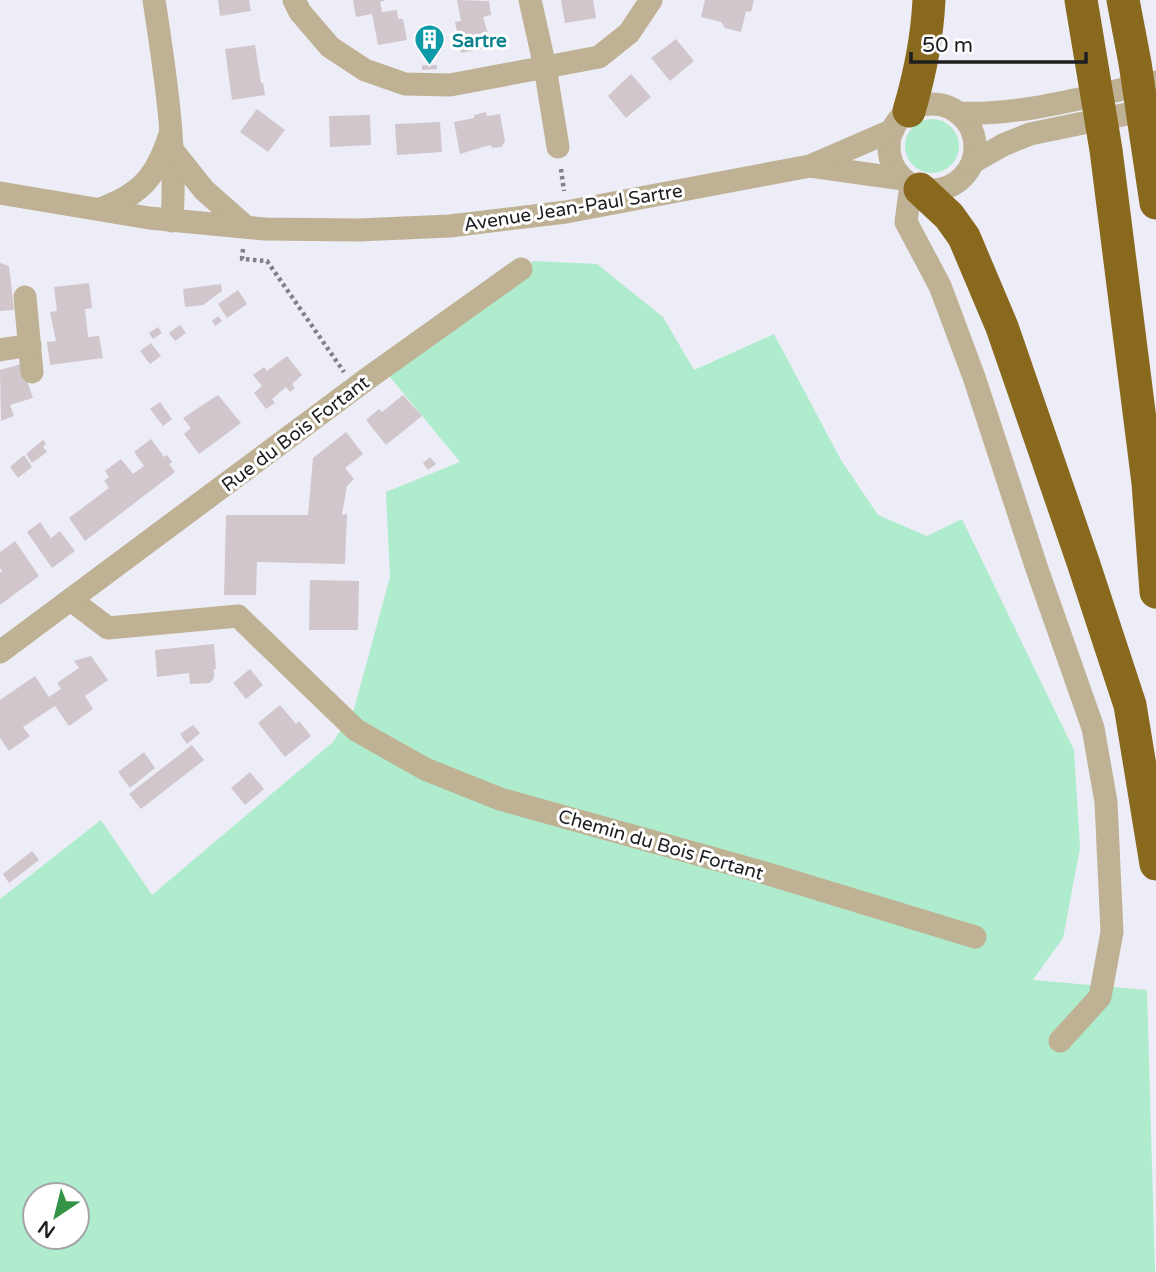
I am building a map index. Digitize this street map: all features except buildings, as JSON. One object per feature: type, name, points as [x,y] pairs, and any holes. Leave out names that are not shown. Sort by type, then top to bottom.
[{"type":"highway","points":[[901,120],[921,69],[929,0]]},
{"type":"highway","points":[[1081,0],[1106,150],[1148,483],[1156,592]]},
{"type":"highway","points":[[1123,0],[1146,72],[1156,179]]},
{"type":"highway","points":[[1151,120],[1156,203]]},
{"type":"highway","points":[[912,184],[949,216],[964,237],[1002,327],[1130,705],[1156,864]]},
{"type":"street","points":[[154,0],[172,142],[175,179],[172,220]]},
{"type":"street","points":[[294,0],[300,12],[330,47],[365,69],[405,84],[450,85],[599,57],[629,33],[651,0]]},
{"type":"street","points":[[530,0],[545,67],[558,147]]},
{"type":"street","points":[[958,113],[982,114],[1034,107],[1146,72]]},
{"type":"street","points":[[934,104],[958,113],[973,135],[975,148],[973,162],[967,173],[946,188],[933,190],[912,184],[895,168],[890,156],[889,143],[901,120],[921,106],[934,104]]},
{"type":"street","name":"Avenue Jean-Paul Sartre","points":[[0,193],[99,210],[246,227],[358,230],[450,226],[566,212],[810,166],[901,120]]},
{"type":"street","points":[[973,162],[1030,134],[1151,120]]},
{"type":"street","points":[[99,210],[121,202],[141,189],[172,142]]},
{"type":"street","points":[[172,142],[204,190],[246,227]]},
{"type":"street","name":"Avenue Jean-Paul Sartre","points":[[810,166],[912,184]]},
{"type":"street","points":[[912,184],[906,222],[940,286],[974,377],[1093,728],[1106,802],[1112,932],[1100,997],[1060,1041]]},
{"type":"street","name":"Rue du Bois Fortant","points":[[0,652],[355,388],[521,269]]},
{"type":"street","points":[[25,297],[33,372]]},
{"type":"street","points":[[0,350],[30,345]]},
{"type":"street","name":"Chemin du Bois Fortant","points":[[71,600],[108,628],[238,616],[356,730],[425,769],[500,799],[765,873],[975,937]]},
{"type":"path","points":[[558,147],[566,212]]},
{"type":"path","points":[[246,227],[242,259],[267,261],[355,388]]},
{"type":"green space","points":[[937,119],[947,123],[955,131],[959,146],[955,161],[947,169],[927,173],[917,169],[909,161],[905,141],[909,131],[917,123]]},
{"type":"green space","points":[[534,261],[597,264],[663,317],[694,370],[774,334],[841,460],[878,515],[927,536],[962,519],[1074,750],[1080,848],[1063,938],[1033,980],[1147,990],[1155,1272],[0,1272],[0,899],[101,820],[152,895],[333,742],[354,709],[390,577],[386,492],[460,462],[381,366]]},
{"type":"place","name":"Sartre","points":[[429,67]]}]
